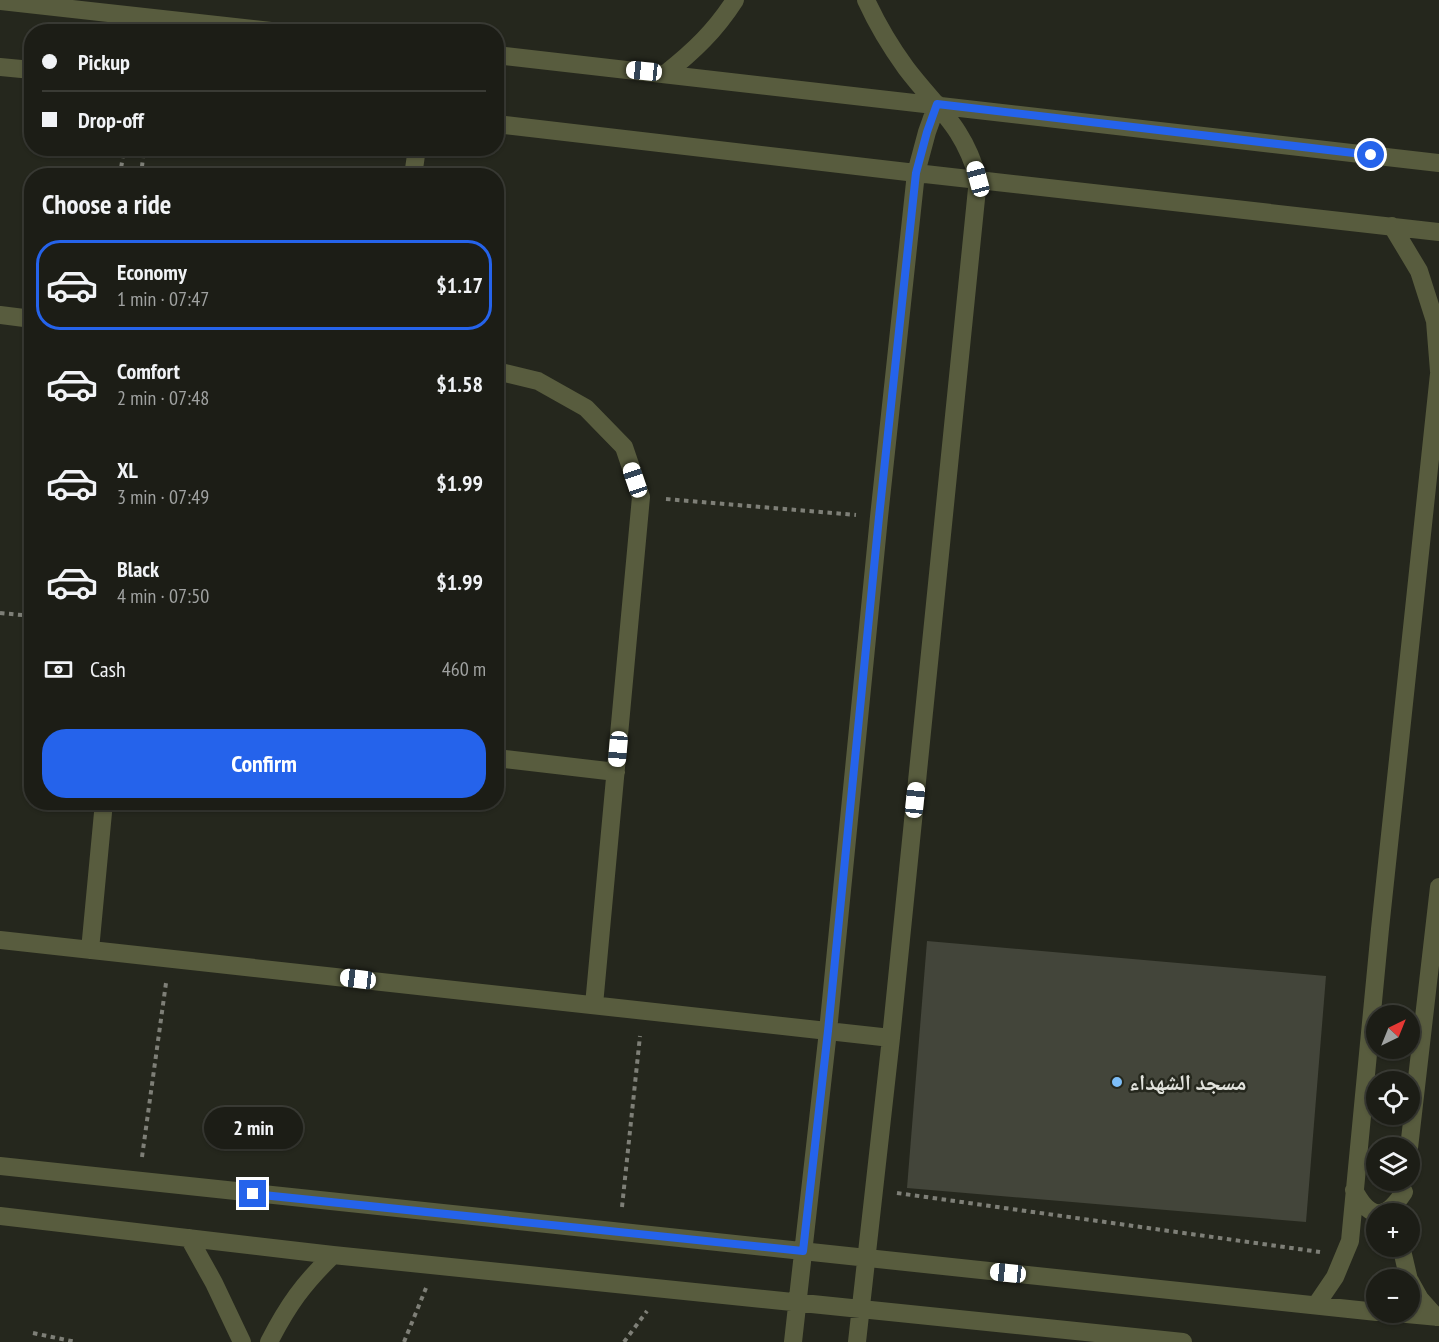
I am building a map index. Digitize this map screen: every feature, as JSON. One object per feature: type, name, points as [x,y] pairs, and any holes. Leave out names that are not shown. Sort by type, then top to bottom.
[{"type":"street","points":[[665,74],[695,50],[721,21],[735,0]]},
{"type":"street","points":[[857,1342],[891,1038],[978,179],[973,160],[963,139],[906,68],[880,29],[866,0]]},
{"type":"street","points":[[0,1],[208,24]]},
{"type":"street","points":[[504,56],[1439,163]]},
{"type":"street","points":[[0,67],[24,69]]},
{"type":"street","points":[[793,1342],[828,1031],[916,173],[937,104]]},
{"type":"street","points":[[504,125],[1439,232]]},
{"type":"street","points":[[1316,1305],[1335,1277],[1350,1241],[1439,372],[1436,321],[1419,271],[1392,226]]},
{"type":"street","points":[[0,315],[24,318]]},
{"type":"street","points":[[504,372],[538,381],[586,408],[624,447],[641,497],[594,1005]]},
{"type":"street","points":[[504,759],[616,772]]},
{"type":"street","points":[[90,950],[103,810]]},
{"type":"street","points":[[1410,1137],[1439,887]]},
{"type":"street","points":[[0,940],[891,1038]]},
{"type":"street","points":[[0,1166],[1366,1311]]},
{"type":"street","points":[[1354,1190],[1368,1210],[1376,1213],[1388,1210],[1397,1202],[1402,1191]]},
{"type":"street","points":[[0,1216],[333,1255],[1183,1342]]},
{"type":"street","points":[[189,1238],[214,1283],[242,1342]]},
{"type":"street","points":[[268,1342],[285,1310],[307,1280],[333,1255]]},
{"type":"street","points":[[1420,1299],[1437,1317]]},
{"type":"street","points":[[1420,1315],[1437,1317]]},
{"type":"path","points":[[641,497],[879,517]]},
{"type":"path","points":[[0,613],[24,615]]},
{"type":"path","points":[[138,1182],[169,958]]},
{"type":"path","points":[[620,1232],[643,1011]]},
{"type":"path","points":[[873,1189],[1345,1256]]},
{"type":"path","points":[[404,1342],[435,1265]]},
{"type":"path","points":[[624,1342],[664,1289]]},
{"type":"path","points":[[33,1334],[76,1342]]},
{"type":"building","name":"مسجد الشهداء","points":[[927,941],[1326,976],[1306,1222],[907,1188]]},
{"type":"place","name":"مسجد الشهداء","points":[[1117,1082]]},
{"type":"route","points":[[253,1194],[803,1251],[828,1031],[916,173],[921,150],[937,104],[1371,155]]}]
